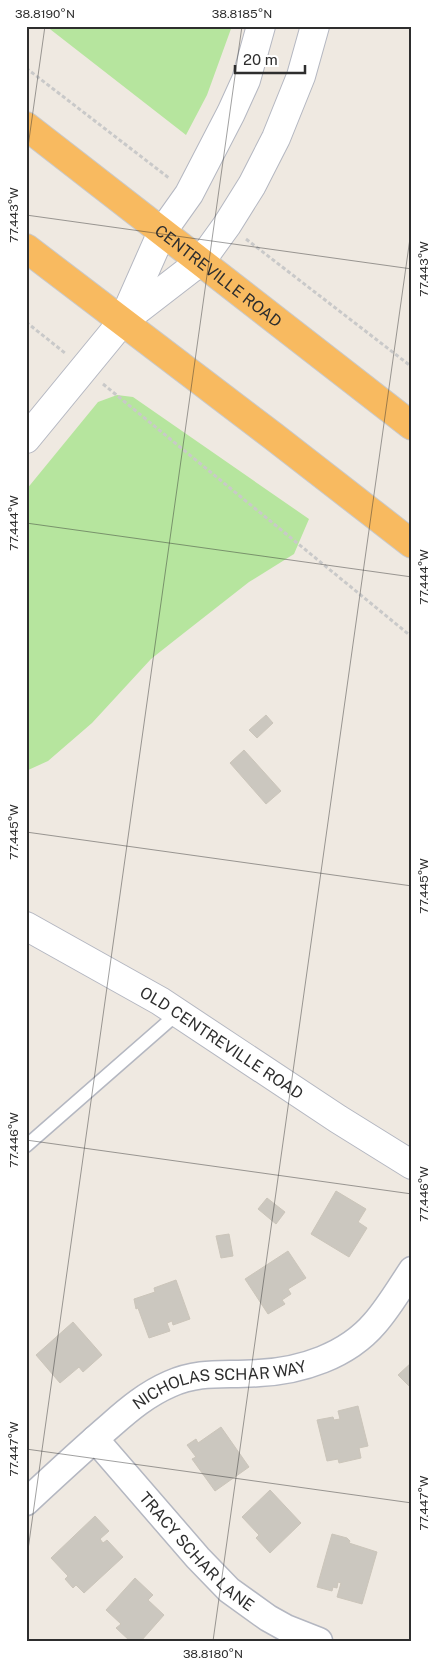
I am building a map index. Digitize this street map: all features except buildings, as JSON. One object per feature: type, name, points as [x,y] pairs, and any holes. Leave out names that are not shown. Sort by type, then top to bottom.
[{"type":"highway","name":"CENTREVILLE ROAD","points":[[26,126],[412,426]]},
{"type":"highway","points":[[26,248],[412,544]]},
{"type":"street","points":[[122,322],[162,232],[198,178],[231,113],[246,80],[261,26]]},
{"type":"street","points":[[26,439],[122,322],[201,261],[227,225],[252,185],[276,138],[301,76],[315,26]]},
{"type":"street","name":"OLD CENTREVILLE ROAD","points":[[26,926],[178,1013],[338,1119],[412,1165]]},
{"type":"street","name":"NICHOLAS SCHAR WAY","points":[[26,1502],[95,1439],[156,1390],[192,1377],[213,1373],[259,1373],[291,1369],[319,1361],[333,1354],[360,1337],[375,1323],[412,1270]]},
{"type":"street","name":"TRACY SCHAR LANE","points":[[95,1439],[198,1558],[229,1590],[268,1618],[319,1641]]},
{"type":"lane","points":[[26,1146],[178,1013]]},
{"type":"path","points":[[26,68],[166,175]]},
{"type":"path","points":[[249,242],[412,367]]},
{"type":"path","points":[[26,322],[412,637]]},
{"type":"green space","points":[[46,26],[232,26],[207,95],[186,135]]},
{"type":"green space","points":[[117,395],[133,397],[309,519],[294,554],[249,582],[151,659],[92,723],[48,761],[26,771],[26,490],[98,402]]}]
